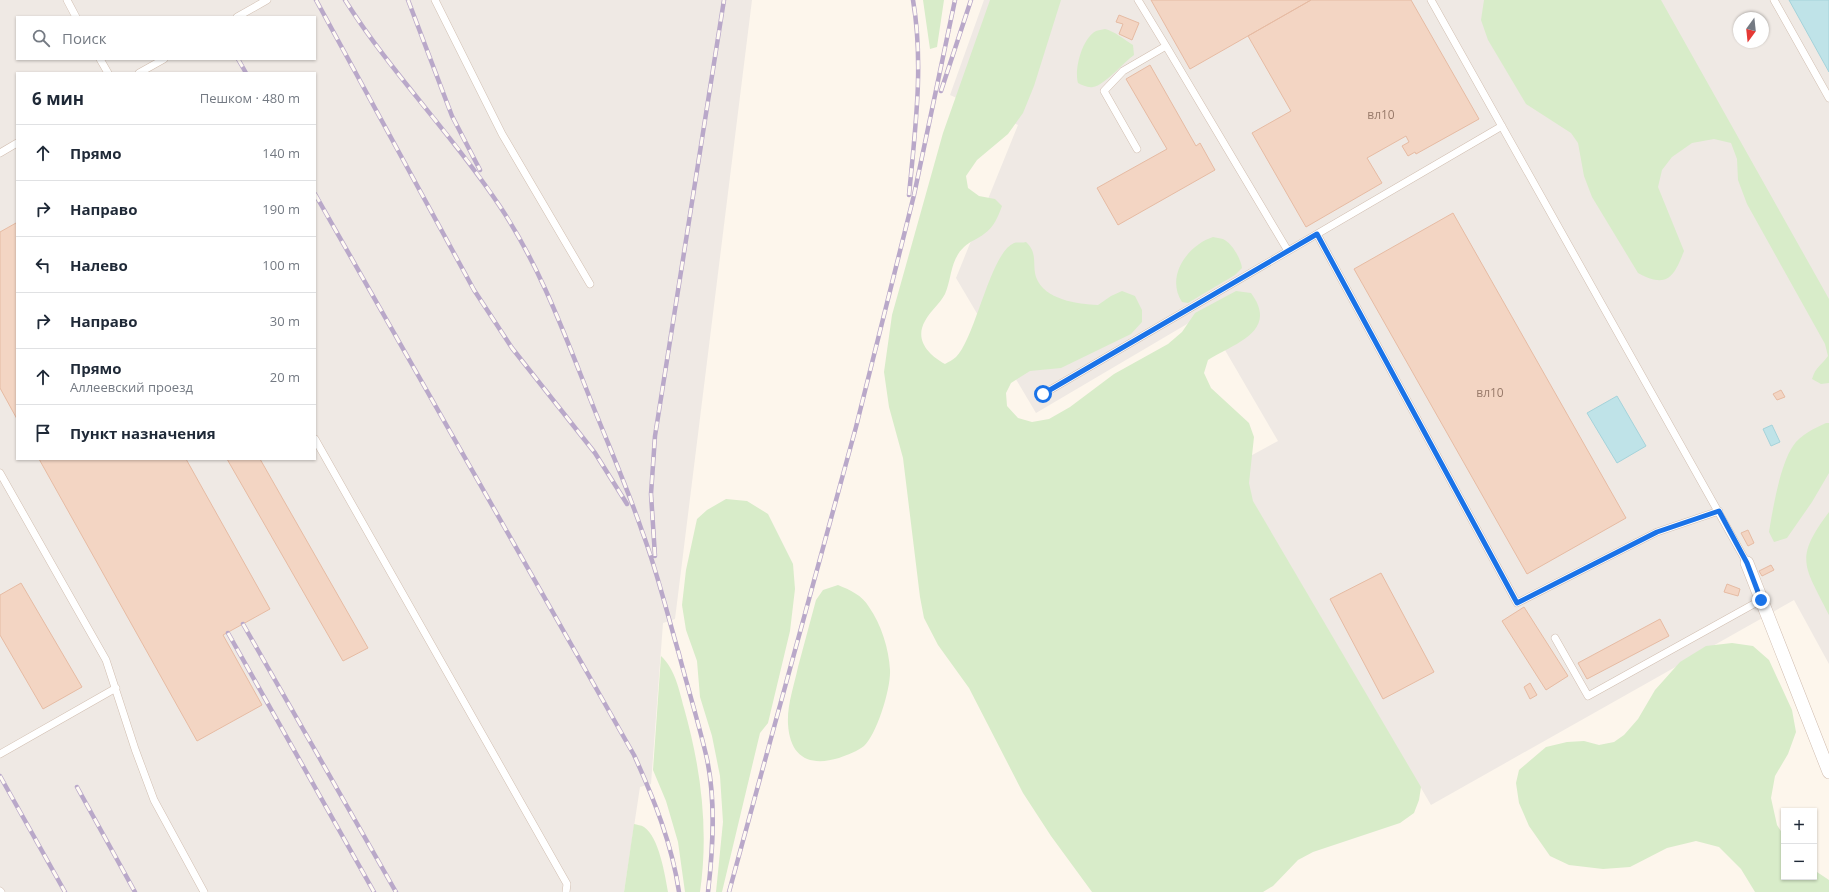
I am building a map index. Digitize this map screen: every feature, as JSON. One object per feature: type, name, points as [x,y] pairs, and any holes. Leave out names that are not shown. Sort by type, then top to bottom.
[{"type":"street","points":[[1747,563],[1829,772]]},
{"type":"lane","points":[[67,0],[75,16]]},
{"type":"lane","points":[[240,16],[267,0]]},
{"type":"lane","points":[[435,0],[502,134],[590,284]]},
{"type":"lane","points":[[1138,0],[1288,251]]},
{"type":"lane","points":[[1431,0],[1747,563]]},
{"type":"lane","points":[[1774,0],[1829,98]]},
{"type":"lane","points":[[1137,149],[1104,91],[1123,71],[1166,46]]},
{"type":"lane","points":[[101,60],[107,72]]},
{"type":"lane","points":[[141,72],[162,60]]},
{"type":"lane","points":[[1043,394],[1502,126]]},
{"type":"lane","points":[[0,153],[16,144]]},
{"type":"lane","points":[[1317,234],[1517,603],[1657,532],[1719,511]]},
{"type":"lane","points":[[316,441],[567,884],[566,892]]},
{"type":"lane","points":[[0,473],[106,660],[135,749],[154,800],[204,892]]},
{"type":"lane","points":[[1555,638],[1588,696],[1761,600]]},
{"type":"lane","points":[[0,754],[116,688]]},
{"type":"shaded area","points":[[0,0],[752,0],[675,619],[663,623],[651,784],[640,787],[624,892],[0,892]]},
{"type":"shaded area","points":[[984,0],[1829,0],[1829,664],[1794,600],[1431,805],[1232,466],[1278,441],[1204,314],[1036,413],[956,278],[1018,125],[950,95]]},
{"type":"green space","points":[[923,0],[944,0],[937,47],[930,49]]},
{"type":"green space","points":[[990,0],[1061,0],[1034,86],[1023,113],[1008,134],[977,160],[966,176],[968,188],[979,196],[995,199],[1002,206],[993,225],[982,236],[966,245],[959,252],[954,263],[945,294],[927,317],[922,328],[922,341],[934,356],[945,364],[956,357],[963,347],[970,332],[990,278],[998,262],[1005,250],[1014,243],[1026,242],[1030,246],[1033,254],[1036,277],[1040,285],[1054,296],[1072,302],[1098,305],[1111,296],[1122,291],[1135,296],[1142,310],[1142,322],[1131,334],[1061,368],[1030,371],[1011,383],[1006,393],[1007,406],[1018,418],[1032,422],[1049,419],[1070,407],[1114,374],[1168,344],[1182,332],[1195,313],[1236,291],[1251,293],[1258,306],[1260,318],[1256,327],[1240,342],[1208,360],[1204,373],[1211,388],[1249,423],[1254,437],[1249,483],[1253,501],[1421,787],[1419,800],[1414,813],[1400,823],[1313,852],[1298,860],[1273,886],[1263,892],[1092,892],[1051,836],[1023,793],[969,688],[938,645],[924,618],[920,597],[903,458],[889,407],[884,372],[892,315],[943,133]]},
{"type":"green space","points":[[1484,0],[1661,0],[1829,299],[1829,383],[1821,384],[1812,379],[1817,369],[1828,356],[1825,344],[1747,204],[1738,180],[1737,159],[1731,143],[1714,139],[1692,143],[1672,157],[1662,170],[1658,187],[1684,251],[1677,268],[1668,278],[1656,280],[1638,273],[1592,197],[1584,176],[1578,143],[1571,133],[1526,104],[1488,40],[1481,20]]},
{"type":"green space","points":[[1105,29],[1133,45],[1134,55],[1103,82],[1093,87],[1085,86],[1078,83],[1077,77],[1080,55],[1083,47],[1091,35],[1096,31]]},
{"type":"green space","points":[[1213,237],[1223,239],[1230,244],[1238,256],[1242,268],[1235,275],[1188,303],[1182,302],[1177,292],[1176,282],[1182,263],[1195,247]]},
{"type":"green space","points":[[1826,423],[1829,423],[1829,473],[1812,502],[1787,538],[1774,542],[1769,532],[1778,487],[1788,454],[1800,438]]},
{"type":"green space","points":[[726,499],[747,501],[768,514],[793,564],[795,589],[790,631],[768,723],[760,733],[722,892],[716,892],[723,822],[720,776],[712,736],[700,697],[697,661],[686,630],[682,605],[686,570],[697,519],[707,510]]},
{"type":"green space","points":[[1829,512],[1829,615],[1809,574],[1806,563],[1810,541]]},
{"type":"green space","points":[[838,585],[859,596],[866,603],[877,621],[886,645],[890,678],[886,699],[874,732],[864,746],[839,758],[819,761],[810,760],[797,752],[790,735],[788,717],[791,696],[816,600],[823,590]]},
{"type":"green space","points":[[1732,643],[1753,646],[1769,660],[1792,710],[1796,732],[1788,754],[1775,776],[1771,798],[1777,825],[1781,831],[1781,880],[1817,880],[1817,872],[1829,880],[1829,892],[1755,892],[1741,869],[1719,847],[1696,841],[1667,848],[1630,867],[1603,869],[1569,865],[1550,856],[1529,826],[1519,803],[1516,783],[1519,770],[1546,747],[1567,742],[1584,741],[1599,745],[1614,742],[1624,735],[1638,719],[1655,690],[1680,662],[1706,646]]},
{"type":"green space","points":[[661,656],[670,667],[678,687],[690,731],[699,776],[702,799],[704,846],[700,892],[685,892],[678,842],[666,801],[653,770]]},
{"type":"green space","points":[[634,824],[644,827],[654,839],[660,857],[668,892],[624,892]]},
{"type":"water","points":[[1789,0],[1829,0],[1829,72]]},
{"type":"water","points":[[1617,396],[1646,446],[1617,463],[1587,413]]},
{"type":"water","points":[[1772,425],[1780,442],[1771,446],[1763,429]]},
{"type":"building","points":[[1151,0],[1311,0],[1190,69]]},
{"type":"building","points":[[1311,0],[1411,0],[1479,119],[1416,154],[1415,152],[1408,156],[1402,146],[1409,142],[1406,136],[1367,158],[1382,183],[1306,227],[1252,133],[1291,111],[1248,36]]},
{"type":"building","points":[[1119,15],[1139,23],[1132,40],[1119,34],[1123,24],[1116,22]]},
{"type":"building","points":[[1150,65],[1196,146],[1200,143],[1215,170],[1118,225],[1097,188],[1167,149],[1126,79]]},
{"type":"building","points":[[1453,213],[1626,518],[1527,574],[1354,269]]},
{"type":"building","points":[[16,223],[16,417],[0,388],[0,232]]},
{"type":"building","points":[[1781,390],[1785,397],[1777,400],[1773,394]]},
{"type":"building","points":[[40,460],[187,460],[270,609],[223,635],[262,705],[197,741]]},
{"type":"building","points":[[228,460],[261,460],[368,648],[343,661]]},
{"type":"building","points":[[1748,530],[1754,543],[1748,546],[1741,533]]},
{"type":"building","points":[[1771,565],[1774,570],[1762,576],[1759,571]]},
{"type":"building","points":[[1381,573],[1434,672],[1383,699],[1330,599]]},
{"type":"building","points":[[21,583],[82,687],[43,709],[0,635],[0,595]]},
{"type":"building","points":[[1727,584],[1740,589],[1738,596],[1724,592]]},
{"type":"building","points":[[1524,607],[1568,676],[1546,690],[1502,621]]},
{"type":"building","points":[[1660,619],[1669,636],[1587,679],[1578,663]]},
{"type":"building","points":[[1530,683],[1537,695],[1530,699],[1524,687]]},
{"type":"railway","points":[[316,0],[474,290],[512,348],[595,453],[627,504]]},
{"type":"railway","points":[[345,0],[382,53],[462,153],[499,205],[528,254],[564,332],[637,516],[662,592],[701,733],[710,775],[713,809],[708,892]]},
{"type":"railway","points":[[408,0],[452,116],[480,170]]},
{"type":"railway","points":[[655,556],[651,494],[655,436],[724,0]]},
{"type":"railway","points":[[909,195],[916,122],[918,73],[918,48],[913,0]]},
{"type":"railway","points":[[729,892],[856,427],[914,195],[955,0]]},
{"type":"railway","points":[[941,91],[971,0]]},
{"type":"railway","points":[[239,60],[245,72]]},
{"type":"railway","points":[[316,196],[634,755],[667,839],[679,892]]},
{"type":"railway","points":[[243,624],[396,892]]},
{"type":"railway","points":[[228,633],[374,892]]},
{"type":"railway","points":[[0,776],[65,892]]},
{"type":"railway","points":[[77,787],[135,892]]},
{"type":"route","points":[[1043,394],[1317,234],[1517,603],[1657,532],[1719,511],[1747,563],[1761,600]]}]
